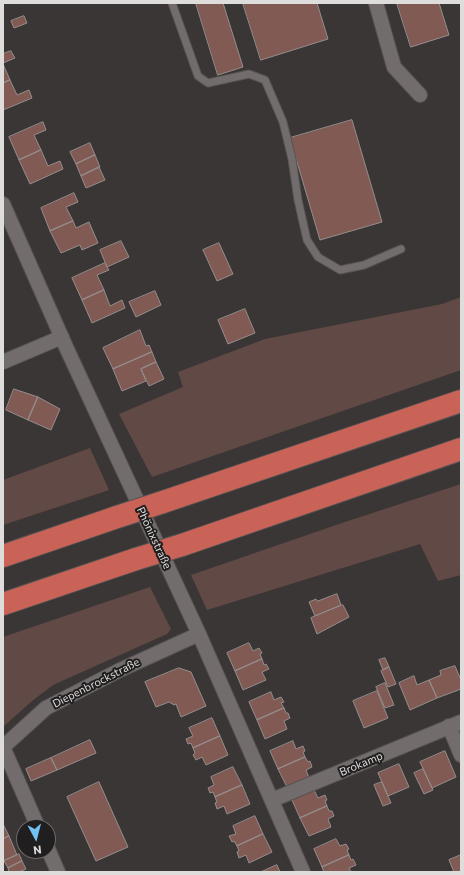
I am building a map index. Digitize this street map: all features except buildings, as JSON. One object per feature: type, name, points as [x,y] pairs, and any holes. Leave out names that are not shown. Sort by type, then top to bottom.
[{"type":"highway","points":[[3,556],[461,401]]},
{"type":"highway","points":[[3,604],[182,546],[461,449]]},
{"type":"street","points":[[376,3],[394,67],[420,95]]},
{"type":"street","name":"Phönixstraße","points":[[3,204],[198,634],[303,872]]},
{"type":"street","points":[[3,362],[62,337]]},
{"type":"street","name":"Diepenbrockstraße","points":[[3,747],[46,708],[120,670],[198,634]]},
{"type":"street","name":"Brokamp","points":[[272,800],[455,724],[461,755]]},
{"type":"street","points":[[3,747],[34,819]]},
{"type":"street","points":[[52,859],[58,872]]},
{"type":"lane","points":[[172,3],[198,76],[208,83],[249,74],[265,80],[284,122],[307,240],[318,257],[340,270],[364,265],[401,249]]},
{"type":"shaded area","points":[[461,297],[461,370],[152,477],[119,414],[183,387],[178,372],[265,339],[442,304]]},
{"type":"shaded area","points":[[90,448],[109,490],[3,525],[3,480]]},
{"type":"shaded area","points":[[461,484],[461,575],[438,581],[420,544],[207,610],[191,575],[339,524]]},
{"type":"shaded area","points":[[150,587],[171,629],[167,634],[53,685],[32,701],[3,727],[3,637]]}]
